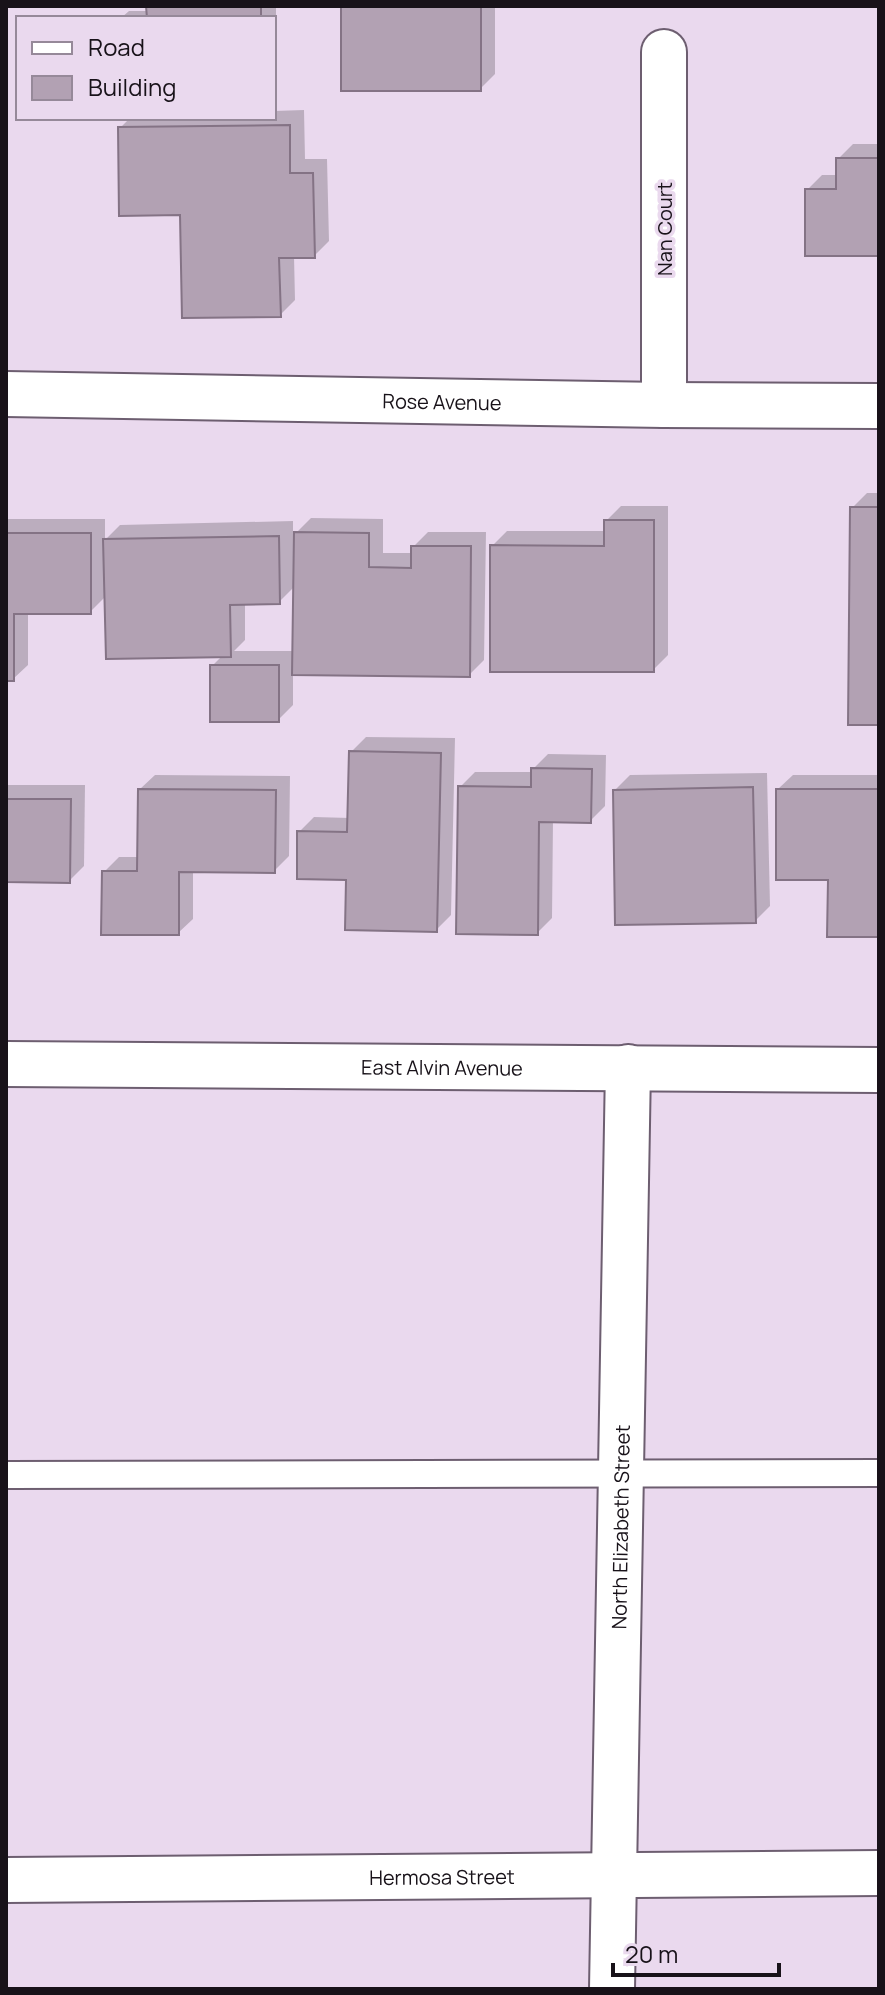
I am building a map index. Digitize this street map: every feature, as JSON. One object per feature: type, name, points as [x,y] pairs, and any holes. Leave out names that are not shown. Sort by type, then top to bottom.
[{"type":"street","name":"Nan Court","points":[[664,52],[664,405]]},
{"type":"street","name":"Rose Avenue","points":[[6,394],[879,406]]},
{"type":"street","name":"East Alvin Avenue","points":[[6,1064],[879,1070]]},
{"type":"street","name":"North Elizabeth Street","points":[[612,1989],[628,1067]]},
{"type":"street","name":"Hermosa Street","points":[[6,1880],[879,1873]]},
{"type":"lane","points":[[6,1475],[879,1473]]},
{"type":"building","points":[[146,6],[261,6],[261,16],[147,16]]},
{"type":"building","points":[[341,6],[481,6],[481,91],[341,91]]},
{"type":"building","points":[[290,125],[290,173],[313,173],[315,258],[279,258],[281,317],[182,318],[180,215],[119,216],[118,127]]},
{"type":"building","points":[[836,158],[879,158],[879,256],[805,256],[805,189],[836,189]]},
{"type":"building","points":[[850,507],[879,507],[879,725],[848,725]]},
{"type":"building","points":[[604,520],[654,520],[654,672],[490,672],[490,545],[604,546]]},
{"type":"building","points":[[294,532],[369,533],[369,567],[411,568],[411,546],[471,546],[470,677],[292,675]]},
{"type":"building","points":[[6,533],[91,533],[91,614],[14,614],[14,681],[6,681]]},
{"type":"building","points":[[279,536],[280,604],[230,605],[231,657],[106,659],[103,539]]},
{"type":"building","points":[[210,665],[279,665],[279,722],[210,722]]},
{"type":"building","points":[[349,751],[441,753],[437,932],[345,930],[346,880],[297,879],[297,831],[347,832]]},
{"type":"building","points":[[531,768],[592,769],[591,823],[539,822],[538,935],[456,934],[458,786],[531,787]]},
{"type":"building","points":[[753,787],[756,923],[615,925],[613,790]]},
{"type":"building","points":[[138,789],[276,790],[275,873],[179,872],[179,935],[101,935],[102,871],[137,871]]},
{"type":"building","points":[[776,789],[879,789],[879,937],[827,937],[828,880],[776,880]]},
{"type":"building","points":[[6,799],[71,799],[70,883],[6,882]]}]
